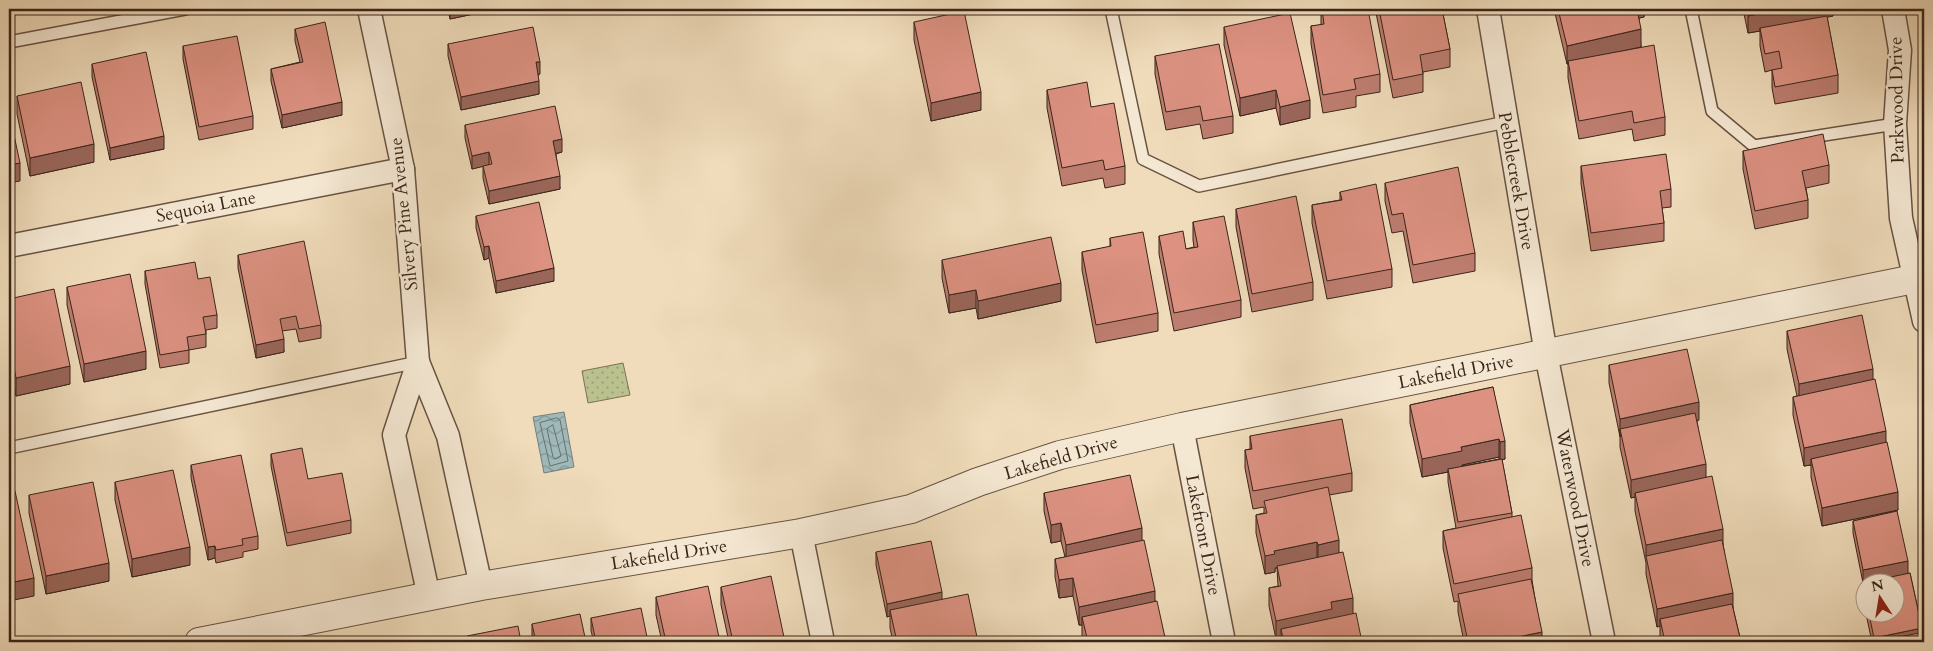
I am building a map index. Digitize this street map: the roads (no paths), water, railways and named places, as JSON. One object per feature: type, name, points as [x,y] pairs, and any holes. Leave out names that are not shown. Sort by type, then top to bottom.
[{"type":"street","name":"Silvery Pine Avenue","points":[[369,9],[403,169],[418,362],[448,436],[481,586]]},
{"type":"street","name":"Pebblecreek Drive","points":[[1488,9],[1546,354]]},
{"type":"street","name":"Parkwood Drive","points":[[1893,9],[1900,50],[1895,124],[1901,218],[1920,278],[1924,321]]},
{"type":"street","name":"Sequoia Lane","points":[[9,246],[403,169]]},
{"type":"street","name":"Lakefield Drive","points":[[199,642],[481,586],[801,533],[911,509],[978,482],[1060,455],[1182,428],[1920,278]]},
{"type":"street","name":"Waterwood Drive","points":[[1546,354],[1604,642]]},
{"type":"street","name":"Silvery Pine Avenue","points":[[418,362],[394,435],[429,597]]},
{"type":"street","name":"Lakefront Drive","points":[[1182,428],[1224,642]]},
{"type":"street","points":[[801,533],[823,642]]},
{"type":"lane","points":[[9,42],[185,9]]},
{"type":"lane","points":[[1111,9],[1143,159],[1199,186],[1506,122]]},
{"type":"lane","points":[[1691,9],[1712,111],[1754,146],[1895,124]]},
{"type":"lane","points":[[9,448],[418,362]]},
{"type":"water","points":[[564,412],[574,467],[544,473],[533,417]]}]
